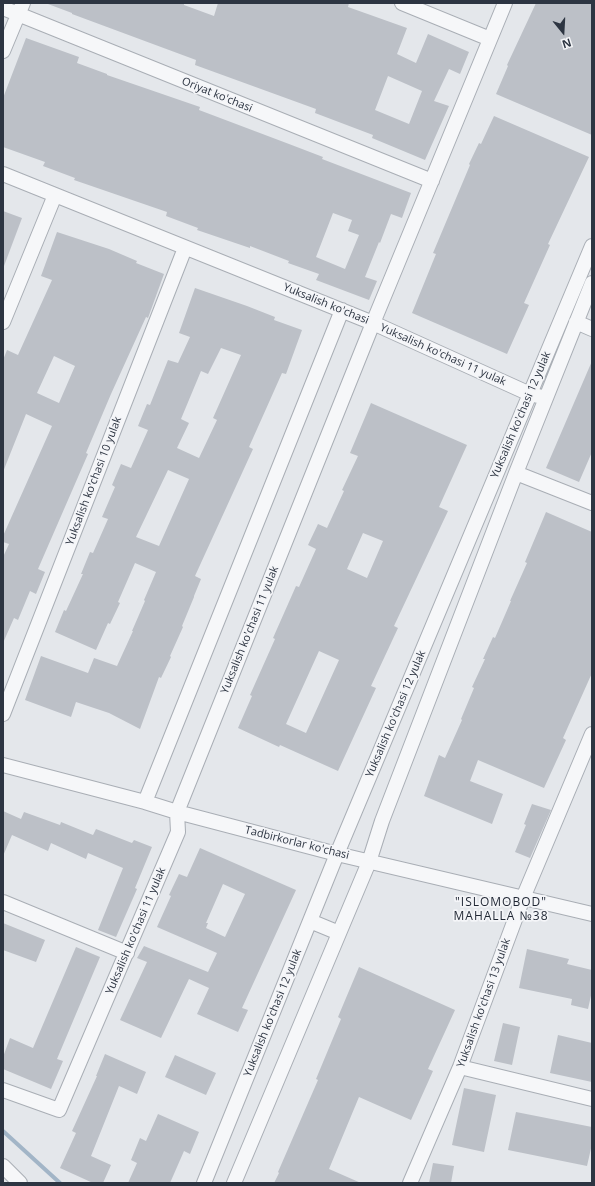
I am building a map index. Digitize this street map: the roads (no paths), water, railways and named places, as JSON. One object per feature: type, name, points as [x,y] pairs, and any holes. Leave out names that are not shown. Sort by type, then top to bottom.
[{"type":"street","points":[[402,3],[490,39]]},
{"type":"street","name":"Yuksalish ko'chasi","points":[[3,174],[373,323],[505,3]]},
{"type":"street","name":"Oriyat ko'chasi","points":[[3,8],[20,9],[432,181]]},
{"type":"street","points":[[3,51],[20,9]]},
{"type":"street","points":[[3,322],[55,195]]},
{"type":"street","name":"Yuksalish ko'chasi 12 yulak","points":[[204,1183],[337,854],[592,246]]},
{"type":"street","name":"Yuksalish ko'chasi 10 yulak","points":[[3,714],[185,248]]},
{"type":"street","name":"Yuksalish ko'chasi 12 yulak","points":[[234,1183],[369,862],[385,814],[516,472],[592,283]]},
{"type":"street","points":[[145,802],[342,310]]},
{"type":"street","points":[[576,322],[592,329]]},
{"type":"street","name":"Yuksalish ko'chasi 11 yulak","points":[[3,1090],[59,1110],[178,832],[177,812],[373,323],[530,394],[546,398]]},
{"type":"street","points":[[516,472],[592,503]]},
{"type":"street","name":"Yuksalish ko'chasi 13 yulak","points":[[410,1183],[460,1068],[523,898],[592,734]]},
{"type":"street","name":"Tadbirkorlar ko'chasi","points":[[3,765],[337,854],[592,914]]},
{"type":"street","points":[[3,902],[127,953]]},
{"type":"street","points":[[310,921],[339,933]]},
{"type":"street","points":[[460,1068],[592,1099]]},
{"type":"street","points":[[3,1166],[20,1183]]},
{"type":"waterway","points":[[3,1131],[60,1183]]},
{"type":"district","name":"\"ISLOMOBOD\" MAHALLA №38","points":[[501,910]]}]
